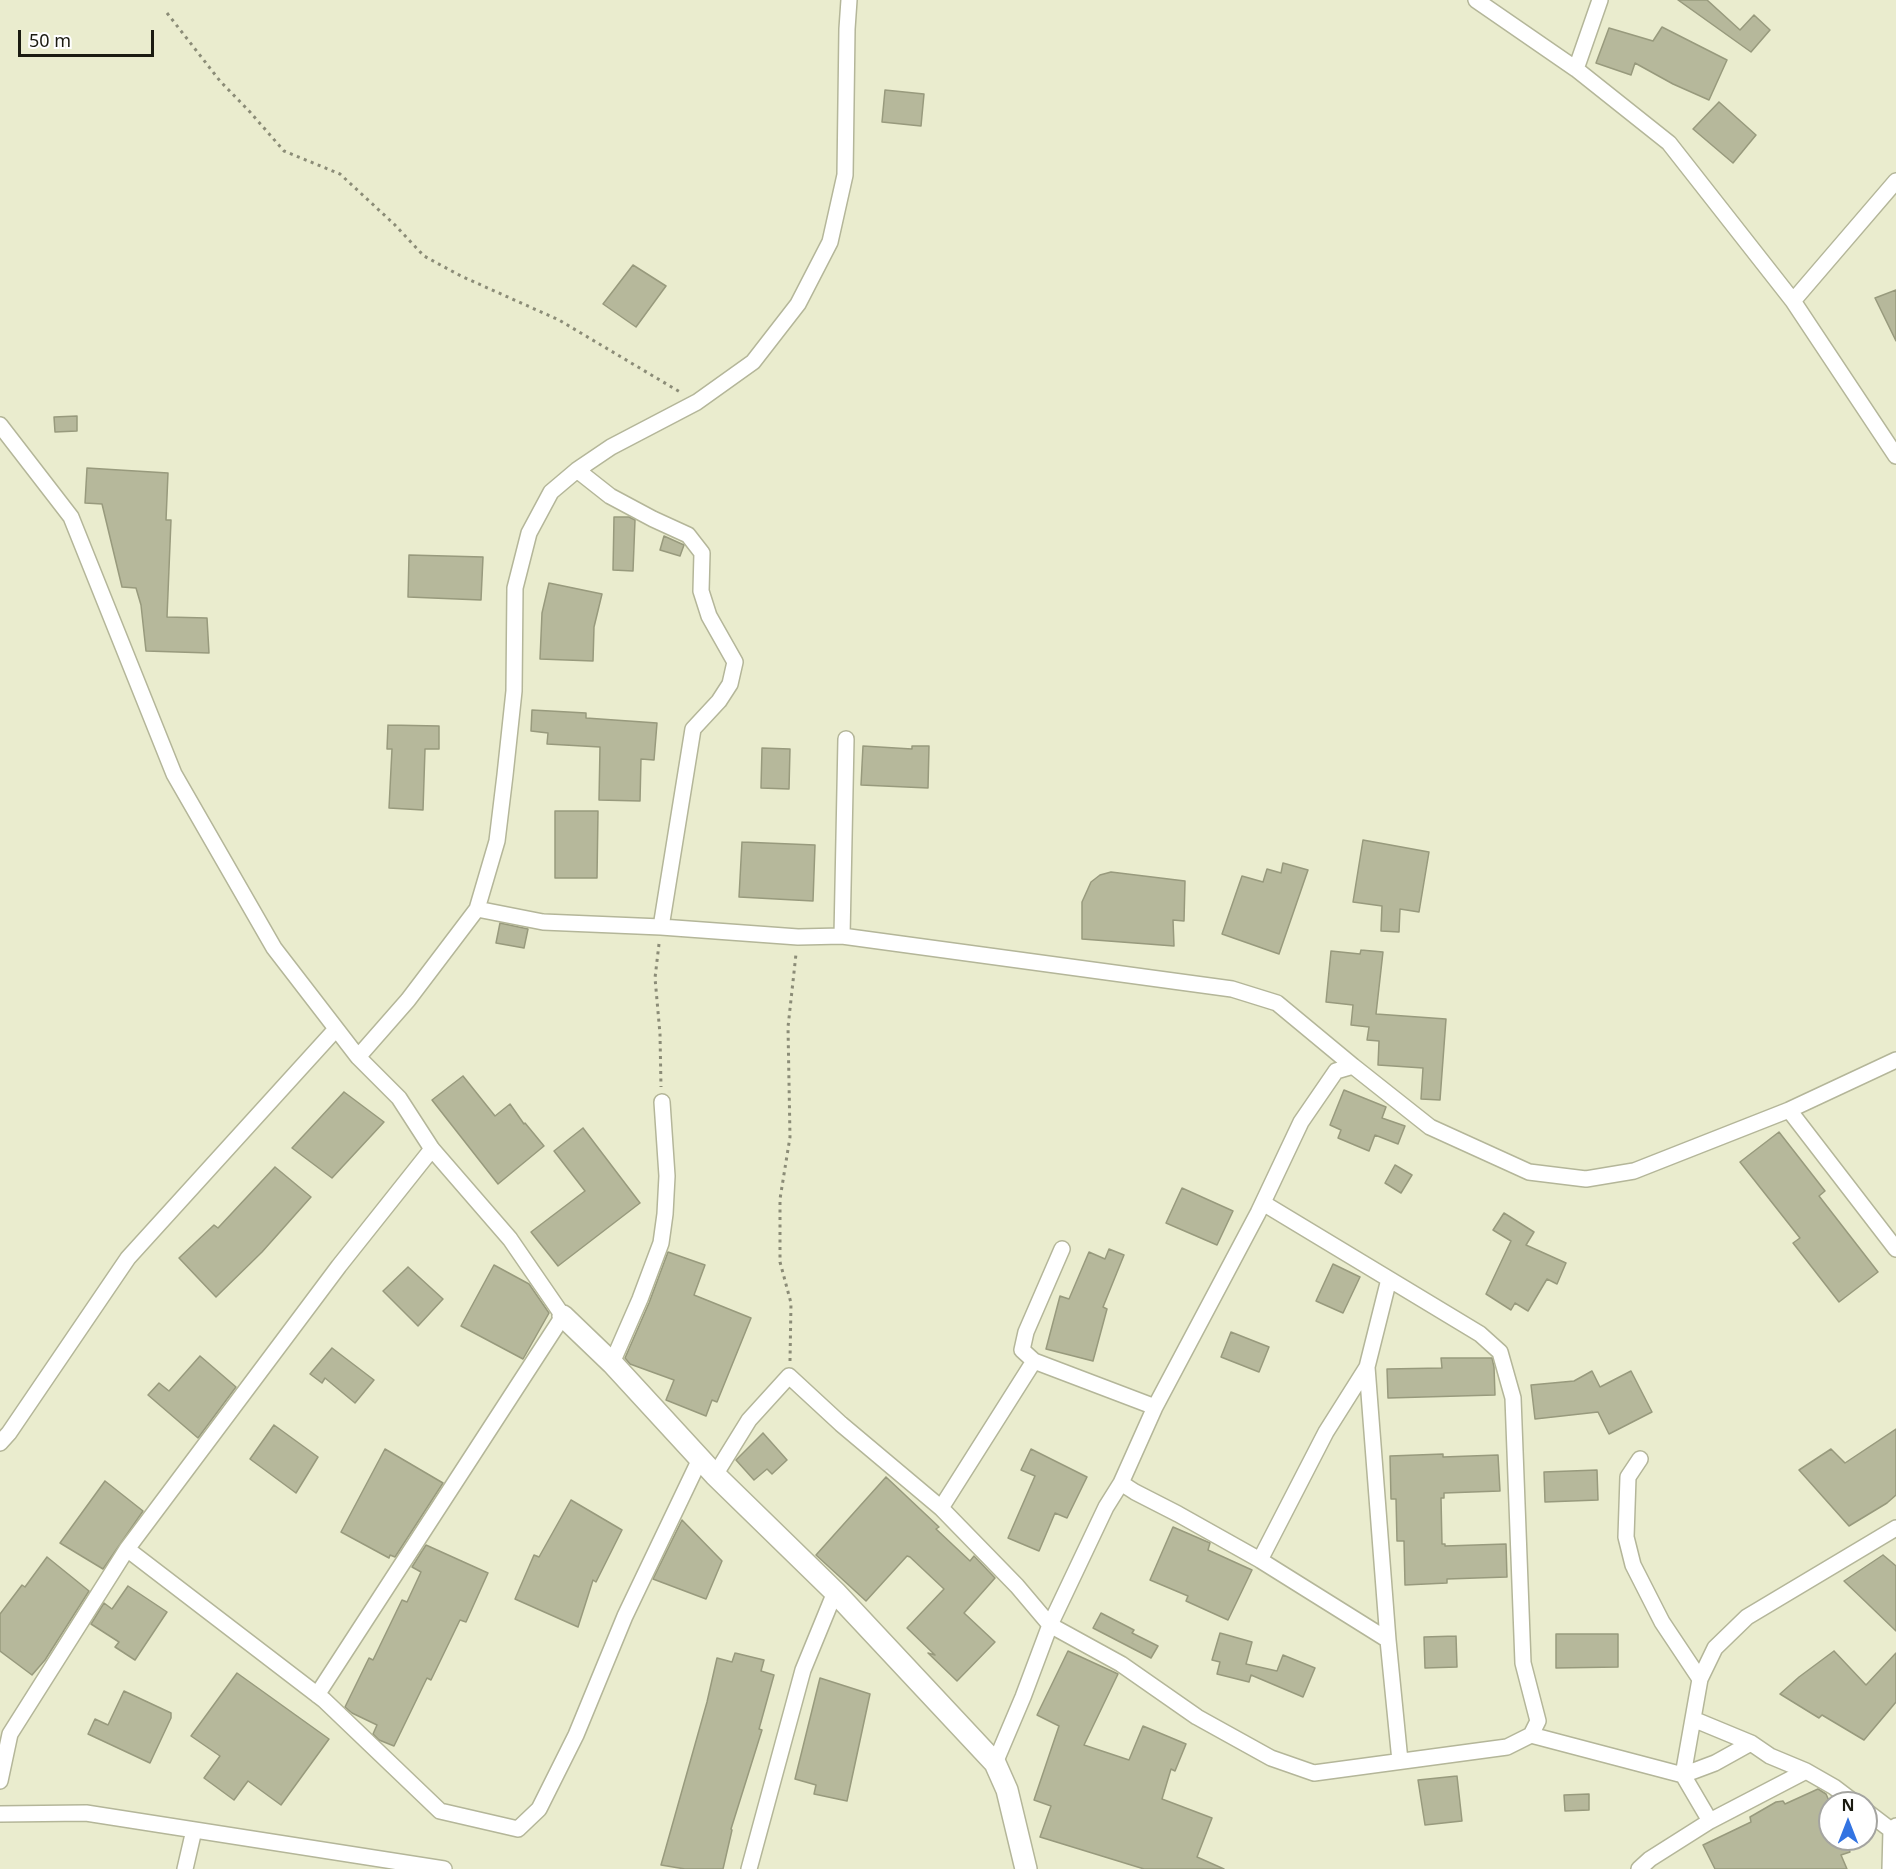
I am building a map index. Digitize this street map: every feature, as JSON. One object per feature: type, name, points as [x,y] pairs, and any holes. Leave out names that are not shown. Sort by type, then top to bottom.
[{"type":"street","points":[[358,1057],[408,1000],[477,909],[496,841],[505,775],[514,691],[516,588],[529,533],[551,492],[611,447],[697,402],[753,362],[798,304],[830,242],[845,175],[849,0]]},
{"type":"street","points":[[1476,0],[1576,69],[1669,143],[1793,301],[1896,456]]},
{"type":"street","points":[[1576,69],[1599,0]]},
{"type":"street","points":[[1793,301],[1894,187]]},
{"type":"street","points":[[0,425],[71,517],[174,774],[274,948],[358,1057],[399,1098],[432,1149],[510,1239],[563,1316],[612,1363],[715,1475],[835,1592],[995,1763],[1007,1790],[1026,1869]]},
{"type":"street","points":[[578,470],[610,496],[688,535],[702,553],[701,591],[709,616],[735,662],[730,684],[719,701],[693,729],[661,927]]},
{"type":"street","points":[[842,936],[846,739]]},
{"type":"street","points":[[477,909],[543,922],[661,927],[798,937],[842,936],[1232,989],[1276,1003],[1430,1127],[1529,1172],[1586,1179],[1634,1171],[1789,1110],[1896,1060]]},
{"type":"street","points":[[0,1443],[128,1258],[336,1029]]},
{"type":"street","points":[[995,1763],[1050,1625],[1106,1508],[1121,1483],[1155,1407],[1263,1203],[1301,1122],[1336,1071],[1353,1066]]},
{"type":"street","points":[[612,1363],[661,1243],[667,1176],[662,1102]]},
{"type":"street","points":[[1789,1110],[1896,1249]]},
{"type":"street","points":[[0,1781],[10,1734],[127,1549],[339,1266],[432,1149]]},
{"type":"street","points":[[715,1475],[749,1420],[789,1376],[841,1424],[941,1508],[1017,1586],[1050,1625],[1121,1664],[1197,1717],[1271,1758],[1314,1773],[1507,1747],[1531,1735],[1538,1721],[1522,1663],[1513,1398],[1500,1352],[1479,1334],[1263,1203]]},
{"type":"street","points":[[1062,1249],[1026,1332],[1022,1350],[1034,1361],[1155,1407]]},
{"type":"street","points":[[1389,1279],[1367,1368],[1400,1761]]},
{"type":"street","points":[[318,1695],[563,1316]]},
{"type":"street","points":[[941,1508],[1034,1361]]},
{"type":"street","points":[[1260,1560],[1326,1432],[1367,1368]]},
{"type":"street","points":[[127,1549],[318,1695],[440,1810],[518,1829],[539,1809],[576,1735],[626,1616],[700,1459]]},
{"type":"street","points":[[1640,1459],[1628,1477],[1626,1537],[1632,1564],[1662,1622],[1700,1679]]},
{"type":"street","points":[[1121,1483],[1260,1560],[1389,1640]]},
{"type":"street","points":[[1710,1821],[1683,1775],[1700,1679],[1715,1648],[1747,1617],[1896,1528]]},
{"type":"street","points":[[749,1869],[803,1670],[835,1592]]},
{"type":"street","points":[[1693,1719],[1751,1743],[1770,1756],[1806,1771],[1839,1791]]},
{"type":"street","points":[[1531,1735],[1683,1775],[1715,1763],[1751,1743]]},
{"type":"street","points":[[1648,1866],[1710,1821],[1806,1771]]},
{"type":"street","points":[[0,1814],[86,1813],[444,1869]]},
{"type":"street","points":[[1878,1819],[1893,1828],[1890,1869]]},
{"type":"street","points":[[185,1869],[194,1830]]},
{"type":"path","points":[[167,13],[220,81],[284,151],[340,174],[394,224],[424,256],[461,276],[559,320],[697,402]]},
{"type":"path","points":[[661,927],[655,978],[660,1034],[662,1102]]},
{"type":"path","points":[[789,1376],[791,1303],[780,1262],[780,1199],[790,1137],[788,1027],[798,937]]},
{"type":"building","points":[[1678,0],[1707,0],[1740,30],[1754,15],[1770,30],[1751,52]]},
{"type":"building","points":[[1662,27],[1727,60],[1709,100],[1635,63],[1631,75],[1596,63],[1609,28],[1653,41]]},
{"type":"building","points":[[885,90],[924,94],[921,126],[882,122]]},
{"type":"building","points":[[1719,102],[1756,135],[1733,163],[1693,129]]},
{"type":"building","points":[[633,265],[666,286],[636,327],[603,304]]},
{"type":"building","points":[[1896,290],[1896,341],[1875,298]]},
{"type":"building","points":[[77,416],[77,431],[55,432],[54,417]]},
{"type":"building","points":[[87,468],[168,473],[166,520],[171,520],[167,617],[207,618],[209,653],[146,651],[141,605],[136,588],[122,587],[102,504],[85,503]]},
{"type":"building","points":[[614,517],[629,517],[635,520],[633,571],[613,570]]},
{"type":"building","points":[[664,536],[684,545],[680,556],[660,550]]},
{"type":"building","points":[[409,555],[483,557],[481,600],[408,597]]},
{"type":"building","points":[[549,583],[602,594],[594,627],[593,661],[540,659],[542,613]]},
{"type":"building","points":[[532,710],[586,713],[586,718],[657,723],[654,760],[641,759],[640,801],[599,800],[600,747],[547,744],[548,733],[531,731]]},
{"type":"building","points":[[388,725],[439,726],[439,749],[425,749],[423,810],[389,808],[392,749],[387,749]]},
{"type":"building","points":[[863,746],[912,749],[912,746],[929,746],[928,788],[861,785]]},
{"type":"building","points":[[762,748],[790,749],[789,789],[761,788]]},
{"type":"building","points":[[555,811],[598,811],[597,878],[555,878]]},
{"type":"building","points":[[1363,840],[1429,852],[1419,912],[1400,909],[1399,932],[1381,931],[1382,906],[1353,902]]},
{"type":"building","points":[[742,842],[815,845],[813,901],[739,897]]},
{"type":"building","points":[[1283,863],[1308,870],[1279,954],[1222,934],[1242,876],[1263,882],[1267,869],[1281,873]]},
{"type":"building","points":[[1111,872],[1185,881],[1184,921],[1173,920],[1174,946],[1082,939],[1082,902],[1091,882],[1100,875]]},
{"type":"building","points":[[500,923],[528,929],[524,948],[496,943]]},
{"type":"building","points":[[1361,950],[1383,952],[1376,1014],[1446,1019],[1440,1100],[1421,1099],[1423,1068],[1378,1065],[1379,1041],[1367,1040],[1369,1027],[1351,1025],[1353,1005],[1326,1002],[1331,951],[1360,954]]},
{"type":"building","points":[[463,1076],[495,1116],[510,1104],[544,1146],[498,1184],[432,1100]]},
{"type":"building","points":[[1344,1090],[1386,1107],[1382,1118],[1405,1126],[1398,1144],[1375,1135],[1369,1151],[1338,1138],[1341,1130],[1330,1125]]},
{"type":"building","points":[[344,1092],[384,1122],[332,1178],[292,1148]]},
{"type":"building","points":[[583,1128],[640,1203],[558,1266],[531,1232],[585,1191],[554,1151]]},
{"type":"building","points":[[1779,1132],[1825,1191],[1819,1196],[1878,1272],[1839,1302],[1793,1243],[1800,1238],[1740,1162]]},
{"type":"building","points":[[1395,1165],[1412,1175],[1401,1193],[1385,1183]]},
{"type":"building","points":[[275,1167],[311,1197],[262,1252],[216,1297],[179,1258],[214,1225],[218,1228]]},
{"type":"building","points":[[1182,1188],[1233,1211],[1217,1245],[1166,1223]]},
{"type":"building","points":[[1504,1213],[1534,1232],[1526,1245],[1566,1263],[1557,1284],[1547,1279],[1528,1311],[1515,1303],[1511,1310],[1486,1294],[1511,1241],[1493,1230]]},
{"type":"building","points":[[1109,1249],[1124,1255],[1103,1307],[1107,1309],[1093,1361],[1046,1349],[1060,1296],[1069,1299],[1089,1252],[1105,1259]]},
{"type":"building","points":[[668,1252],[705,1265],[694,1295],[751,1318],[717,1402],[712,1400],[706,1416],[666,1400],[674,1380],[630,1364],[625,1358]]},
{"type":"building","points":[[1333,1264],[1360,1277],[1343,1313],[1316,1301]]},
{"type":"building","points":[[494,1265],[529,1284],[549,1313],[523,1359],[461,1326]]},
{"type":"building","points":[[408,1267],[443,1299],[418,1326],[383,1291]]},
{"type":"building","points":[[1231,1332],[1269,1347],[1259,1372],[1221,1357]]},
{"type":"building","points":[[332,1348],[374,1380],[355,1403],[325,1378],[322,1383],[310,1374]]},
{"type":"building","points":[[200,1356],[236,1387],[198,1438],[148,1395],[159,1383],[169,1391]]},
{"type":"building","points":[[1441,1358],[1492,1358],[1495,1395],[1388,1398],[1387,1369],[1442,1368]]},
{"type":"building","points":[[1592,1371],[1600,1387],[1631,1371],[1652,1412],[1609,1434],[1598,1412],[1535,1419],[1531,1385],[1574,1381]]},
{"type":"building","points":[[274,1425],[318,1457],[296,1493],[250,1459]]},
{"type":"building","points":[[1896,1429],[1896,1495],[1849,1526],[1799,1470],[1831,1449],[1845,1463]]},
{"type":"building","points":[[763,1433],[787,1460],[772,1474],[767,1469],[754,1480],[736,1460]]},
{"type":"building","points":[[385,1449],[443,1483],[395,1557],[390,1555],[389,1558],[341,1532]]},
{"type":"building","points":[[1031,1449],[1087,1477],[1067,1518],[1055,1513],[1039,1551],[1008,1538],[1035,1476],[1021,1470]]},
{"type":"building","points":[[1443,1454],[1443,1457],[1498,1455],[1500,1491],[1444,1493],[1444,1498],[1441,1498],[1442,1544],[1445,1546],[1506,1544],[1507,1577],[1447,1579],[1447,1583],[1405,1585],[1404,1541],[1397,1541],[1396,1499],[1391,1499],[1390,1456]]},
{"type":"building","points":[[1597,1470],[1598,1500],[1545,1502],[1544,1472]]},
{"type":"building","points":[[886,1477],[939,1527],[936,1529],[970,1561],[974,1556],[995,1578],[964,1613],[995,1642],[957,1681],[928,1653],[935,1655],[907,1628],[944,1589],[910,1557],[907,1556],[866,1601],[816,1555]]},
{"type":"building","points":[[105,1481],[143,1511],[103,1569],[60,1543]]},
{"type":"building","points":[[571,1500],[622,1530],[596,1582],[593,1580],[578,1627],[515,1599],[534,1555],[539,1557]]},
{"type":"building","points":[[682,1520],[722,1561],[706,1599],[653,1579]]},
{"type":"building","points":[[1173,1527],[1210,1543],[1208,1550],[1252,1570],[1228,1620],[1186,1601],[1188,1596],[1150,1580]]},
{"type":"building","points":[[426,1545],[488,1573],[466,1622],[460,1620],[431,1680],[427,1678],[394,1746],[379,1740],[373,1734],[377,1725],[345,1707],[369,1658],[373,1660],[402,1600],[407,1602],[421,1572],[412,1567]]},
{"type":"building","points":[[1883,1555],[1896,1566],[1896,1631],[1844,1581]]},
{"type":"building","points":[[47,1557],[89,1591],[45,1660],[32,1675],[0,1651],[0,1614],[22,1585],[25,1587]]},
{"type":"building","points":[[128,1586],[167,1612],[135,1660],[115,1647],[119,1642],[91,1624],[104,1603],[112,1609]]},
{"type":"building","points":[[1101,1613],[1134,1630],[1132,1633],[1158,1646],[1151,1658],[1093,1628]]},
{"type":"building","points":[[1220,1633],[1252,1642],[1246,1664],[1277,1671],[1283,1655],[1315,1668],[1303,1697],[1251,1675],[1249,1682],[1217,1674],[1220,1662],[1212,1660]]},
{"type":"building","points":[[1556,1634],[1618,1634],[1618,1667],[1556,1668]]},
{"type":"building","points":[[1456,1636],[1457,1667],[1425,1668],[1424,1637]]},
{"type":"building","points":[[1068,1651],[1118,1674],[1084,1745],[1129,1760],[1143,1726],[1186,1744],[1175,1771],[1171,1769],[1162,1799],[1212,1818],[1197,1857],[1224,1869],[1144,1869],[1040,1837],[1051,1806],[1034,1800],[1059,1726],[1037,1715]]},
{"type":"building","points":[[1834,1651],[1866,1685],[1896,1653],[1896,1702],[1864,1740],[1822,1715],[1819,1718],[1780,1694]]},
{"type":"building","points":[[735,1653],[764,1660],[761,1671],[774,1675],[759,1729],[762,1730],[731,1829],[723,1869],[685,1869],[661,1865],[707,1702],[717,1658],[732,1662]]},
{"type":"building","points":[[237,1673],[329,1739],[281,1805],[248,1781],[234,1800],[204,1778],[220,1756],[191,1736]]},
{"type":"building","points":[[820,1678],[870,1694],[847,1801],[814,1794],[816,1785],[795,1779]]},
{"type":"building","points":[[124,1691],[171,1713],[171,1718],[150,1763],[88,1734],[95,1719],[108,1725]]},
{"type":"building","points":[[1457,1776],[1462,1821],[1425,1825],[1418,1780]]},
{"type":"building","points":[[1818,1789],[1821,1791],[1818,1791],[1818,1851],[1850,1851],[1841,1855],[1847,1869],[1715,1869],[1703,1845],[1751,1822],[1750,1817],[1776,1802],[1783,1801],[1785,1804]]},
{"type":"building","points":[[1589,1794],[1589,1810],[1565,1811],[1564,1795]]}]
